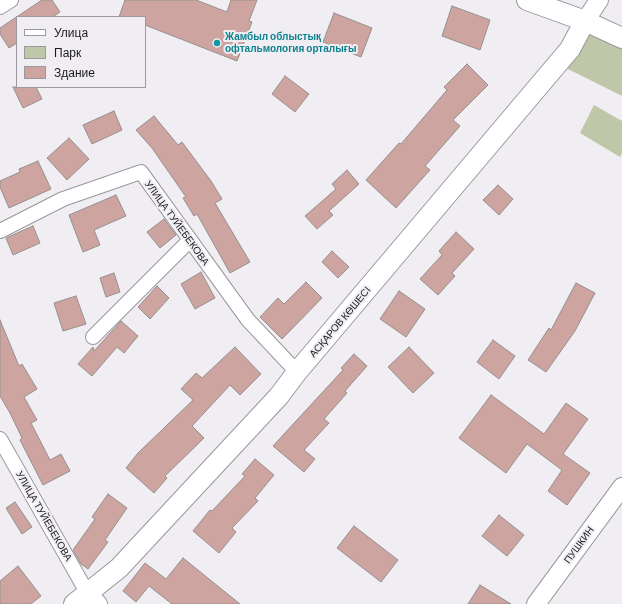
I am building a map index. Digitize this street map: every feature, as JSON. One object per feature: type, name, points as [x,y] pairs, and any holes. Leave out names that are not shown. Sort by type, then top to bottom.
[{"type":"main road","points":[[527,0],[585,21],[622,38]]},
{"type":"main road","name":"АСҚАРОВ КӨШЕСІ","points":[[86,601],[119,568],[279,396],[297,372],[570,49],[585,21]]},
{"type":"street","points":[[0,7],[11,0]]},
{"type":"street","points":[[585,21],[600,0]]},
{"type":"street","name":"УЛИЦА ТУЙЕБЕКОВА","points":[[0,231],[63,199],[141,172],[248,320],[297,372]]},
{"type":"street","points":[[93,337],[190,240]]},
{"type":"street","name":"УЛИЦА ТУЙЕБЕКОВА","points":[[0,439],[4,457],[86,601]]},
{"type":"street","name":"ПУШКИН","points":[[536,604],[622,487]]},
{"type":"green space","points":[[593,15],[622,33],[622,96],[566,68]]},
{"type":"green space","points":[[594,105],[622,121],[622,153],[620,157],[580,133]]},
{"type":"building","points":[[42,0],[52,0],[60,12],[54,16],[18,16]]},
{"type":"building","name":"Жамбыл облыстық офтальмология орталығы","points":[[125,0],[196,0],[227,12],[231,0],[257,0],[249,21],[252,22],[237,61],[146,25],[146,16],[119,16]]},
{"type":"building","points":[[452,6],[490,20],[480,50],[442,36]]},
{"type":"building","points":[[334,13],[372,28],[361,57],[323,42]]},
{"type":"building","points":[[16,17],[16,44],[9,48],[0,34],[0,28]]},
{"type":"building","points":[[467,64],[488,85],[453,120],[460,126],[425,166],[430,170],[396,208],[366,180],[399,143],[401,144],[447,90],[444,87]]},
{"type":"building","points":[[285,76],[309,94],[295,112],[272,94]]},
{"type":"building","points":[[13,87],[36,88],[42,99],[23,108]]},
{"type":"building","points":[[114,111],[122,130],[92,144],[83,125]]},
{"type":"building","points":[[154,116],[178,145],[182,142],[211,181],[222,199],[215,203],[250,262],[230,273],[197,214],[194,216],[183,198],[186,197],[152,148],[136,130]]},
{"type":"building","points":[[69,138],[89,159],[67,180],[47,158]]},
{"type":"building","points":[[38,161],[51,189],[9,208],[0,187],[0,181],[20,172],[19,169]]},
{"type":"building","points":[[347,170],[359,184],[329,211],[333,215],[317,229],[305,216],[336,189],[332,184]]},
{"type":"building","points":[[498,185],[513,199],[499,215],[483,200]]},
{"type":"building","points":[[116,195],[126,216],[94,230],[100,245],[83,252],[69,215]]},
{"type":"building","points":[[164,219],[176,235],[160,248],[147,232]]},
{"type":"building","points":[[33,226],[40,243],[13,255],[6,238]]},
{"type":"building","points":[[456,232],[474,249],[452,273],[455,276],[438,295],[420,279],[442,255],[439,251]]},
{"type":"building","points":[[332,251],[349,267],[338,278],[322,262]]},
{"type":"building","points":[[201,272],[215,298],[195,309],[181,284]]},
{"type":"building","points":[[114,273],[120,292],[106,297],[100,278]]},
{"type":"building","points":[[306,282],[322,298],[282,339],[260,317],[278,298],[284,304]]},
{"type":"building","points":[[576,283],[595,293],[575,331],[546,372],[528,360],[549,328],[551,330]]},
{"type":"building","points":[[157,286],[169,298],[150,319],[138,307]]},
{"type":"building","points":[[399,291],[425,309],[406,337],[380,319]]},
{"type":"building","points":[[76,296],[86,324],[63,331],[54,303]]},
{"type":"building","points":[[0,320],[19,366],[22,364],[37,389],[24,397],[37,420],[31,423],[50,460],[61,454],[70,471],[43,485],[20,440],[22,438],[10,413],[0,396]]},
{"type":"building","points":[[121,321],[138,336],[124,353],[117,347],[92,376],[78,364],[93,347],[94,351]]},
{"type":"building","points":[[493,340],[515,356],[499,379],[477,362]]},
{"type":"building","points":[[235,347],[261,374],[240,395],[230,385],[192,426],[204,438],[165,476],[167,478],[154,493],[126,468],[138,453],[193,400],[181,389],[196,373],[202,378]]},
{"type":"building","points":[[409,347],[434,373],[413,393],[388,367]]},
{"type":"building","points":[[354,354],[367,366],[345,391],[347,393],[324,419],[329,423],[304,450],[315,459],[304,472],[273,446],[343,370],[341,368]]},
{"type":"building","points":[[491,395],[544,434],[566,403],[588,419],[563,454],[590,473],[567,505],[548,491],[562,470],[527,444],[506,473],[459,438]]},
{"type":"building","points":[[255,459],[274,475],[255,498],[258,501],[232,528],[236,532],[219,553],[193,531],[210,510],[212,511],[245,476],[242,474]]},
{"type":"building","points":[[108,494],[127,508],[105,540],[108,542],[88,569],[81,564],[73,550],[95,519],[92,517]]},
{"type":"building","points":[[15,502],[32,527],[22,534],[6,508]]},
{"type":"building","points":[[499,515],[524,535],[507,556],[482,536]]},
{"type":"building","points":[[354,526],[398,560],[381,582],[337,548]]},
{"type":"building","points":[[183,558],[240,604],[172,604],[149,586],[136,602],[123,591],[145,563],[166,579]]},
{"type":"building","points":[[18,566],[41,596],[31,604],[0,604],[0,581]]},
{"type":"building","points":[[480,585],[511,604],[468,604]]},
{"type":"place","name":"Жамбыл облыстық офтальмология орталығы","points":[[217,43]]}]
